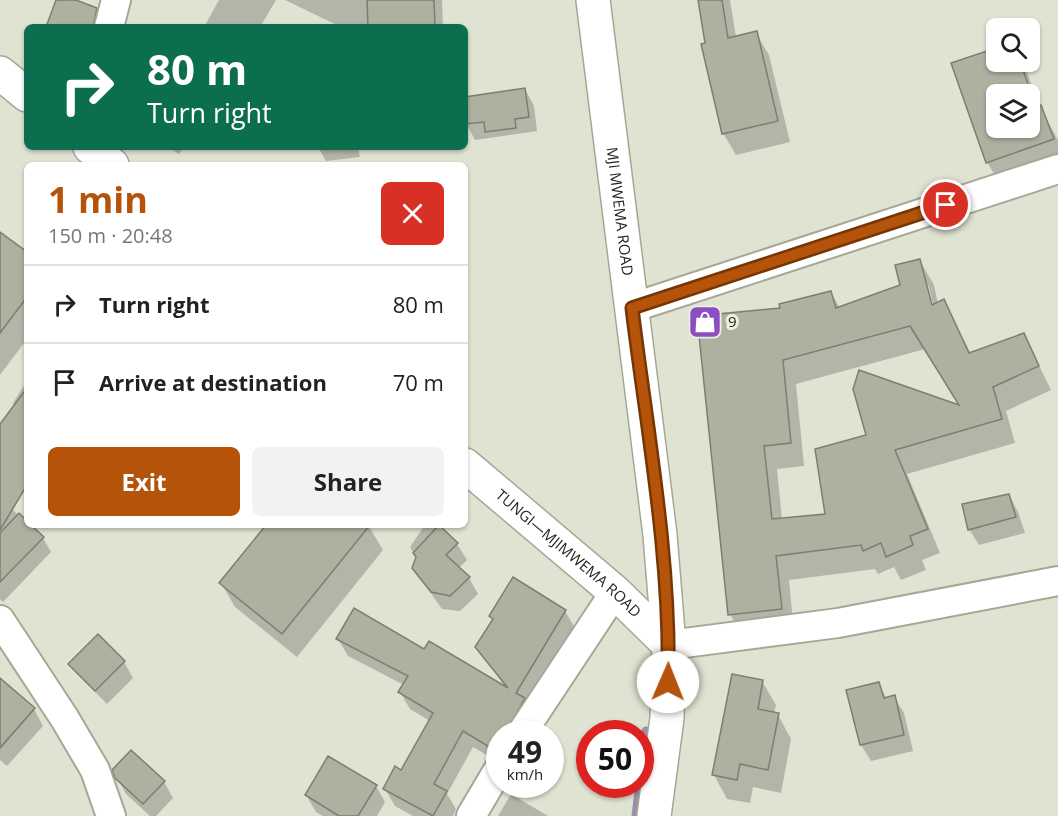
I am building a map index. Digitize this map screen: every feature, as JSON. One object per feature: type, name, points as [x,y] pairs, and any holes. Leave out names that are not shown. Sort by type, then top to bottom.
[{"type":"main road","name":"MJI MWEMA ROAD","points":[[593,0],[660,535],[669,645],[667,718],[654,816]]},
{"type":"main road","points":[[0,73],[24,93]]},
{"type":"main road","points":[[94,150],[108,162]]},
{"type":"main road","name":"TUNGI—MJIMWEMA ROAD","points":[[468,468],[615,592],[669,645]]},
{"type":"street","points":[[110,24],[117,0]]},
{"type":"street","points":[[632,308],[1058,169]]},
{"type":"street","points":[[669,645],[838,623],[1058,581]]},
{"type":"street","points":[[530,720],[615,592]]},
{"type":"street","points":[[0,620],[95,770],[111,816]]},
{"type":"street","points":[[471,816],[486,791]]},
{"type":"building","points":[[56,0],[76,0],[97,8],[94,24],[47,24]]},
{"type":"building","points":[[367,0],[434,0],[435,24],[368,24]]},
{"type":"building","points":[[698,0],[722,0],[728,38],[757,31],[778,121],[722,134],[701,44],[705,43]]},
{"type":"building","points":[[986,51],[986,72],[1024,72],[1028,84],[986,84],[986,138],[1040,138],[1041,105],[1054,139],[986,163],[951,63]]},
{"type":"building","points":[[525,88],[529,117],[515,119],[516,128],[485,132],[484,122],[468,124],[468,97]]},
{"type":"building","points":[[0,232],[24,250],[24,301],[0,333]]},
{"type":"building","points":[[920,259],[932,305],[944,299],[969,353],[1024,333],[1039,366],[993,387],[1002,419],[895,450],[928,529],[910,536],[913,545],[886,557],[881,543],[863,551],[861,545],[776,556],[782,609],[728,615],[697,316],[780,308],[779,304],[831,291],[836,308],[900,285],[895,265]],"holes":[[[910,326],[959,405],[859,370],[853,389],[866,435],[815,449],[825,514],[772,519],[764,446],[791,443],[783,360]]]},
{"type":"building","points":[[24,392],[24,490],[0,530],[0,424]]},
{"type":"building","points":[[1009,494],[1016,517],[968,530],[962,504]]},
{"type":"building","points":[[19,513],[24,518],[24,528],[34,528],[44,537],[0,582],[0,533]]},
{"type":"building","points":[[264,528],[368,528],[282,634],[219,583]]},
{"type":"building","points":[[436,528],[442,528],[458,543],[446,555],[470,577],[450,596],[431,592],[412,568],[416,557],[413,553]]},
{"type":"building","points":[[513,577],[566,610],[516,693],[525,698],[513,720],[486,720],[486,745],[463,731],[434,784],[447,791],[433,816],[383,789],[395,766],[401,770],[433,713],[398,692],[408,676],[336,639],[354,608],[424,649],[429,641],[508,688],[475,647],[493,619],[489,616]]},
{"type":"building","points":[[98,634],[125,661],[95,691],[68,664]]},
{"type":"building","points":[[732,674],[763,680],[758,709],[779,713],[768,770],[740,764],[737,780],[712,775]]},
{"type":"building","points":[[0,678],[35,708],[0,748]]},
{"type":"building","points":[[879,682],[884,698],[895,695],[904,735],[860,745],[846,690]]},
{"type":"building","points":[[131,750],[165,781],[143,804],[115,778],[112,770]]},
{"type":"building","points":[[328,756],[377,785],[358,816],[339,816],[305,795]]},
{"type":"waterway","points":[[636,816],[638,798]]},
{"type":"place","name":"9","points":[[705,322]]},
{"type":"route","points":[[668,682],[669,645],[660,535],[632,308],[946,205]]}]
